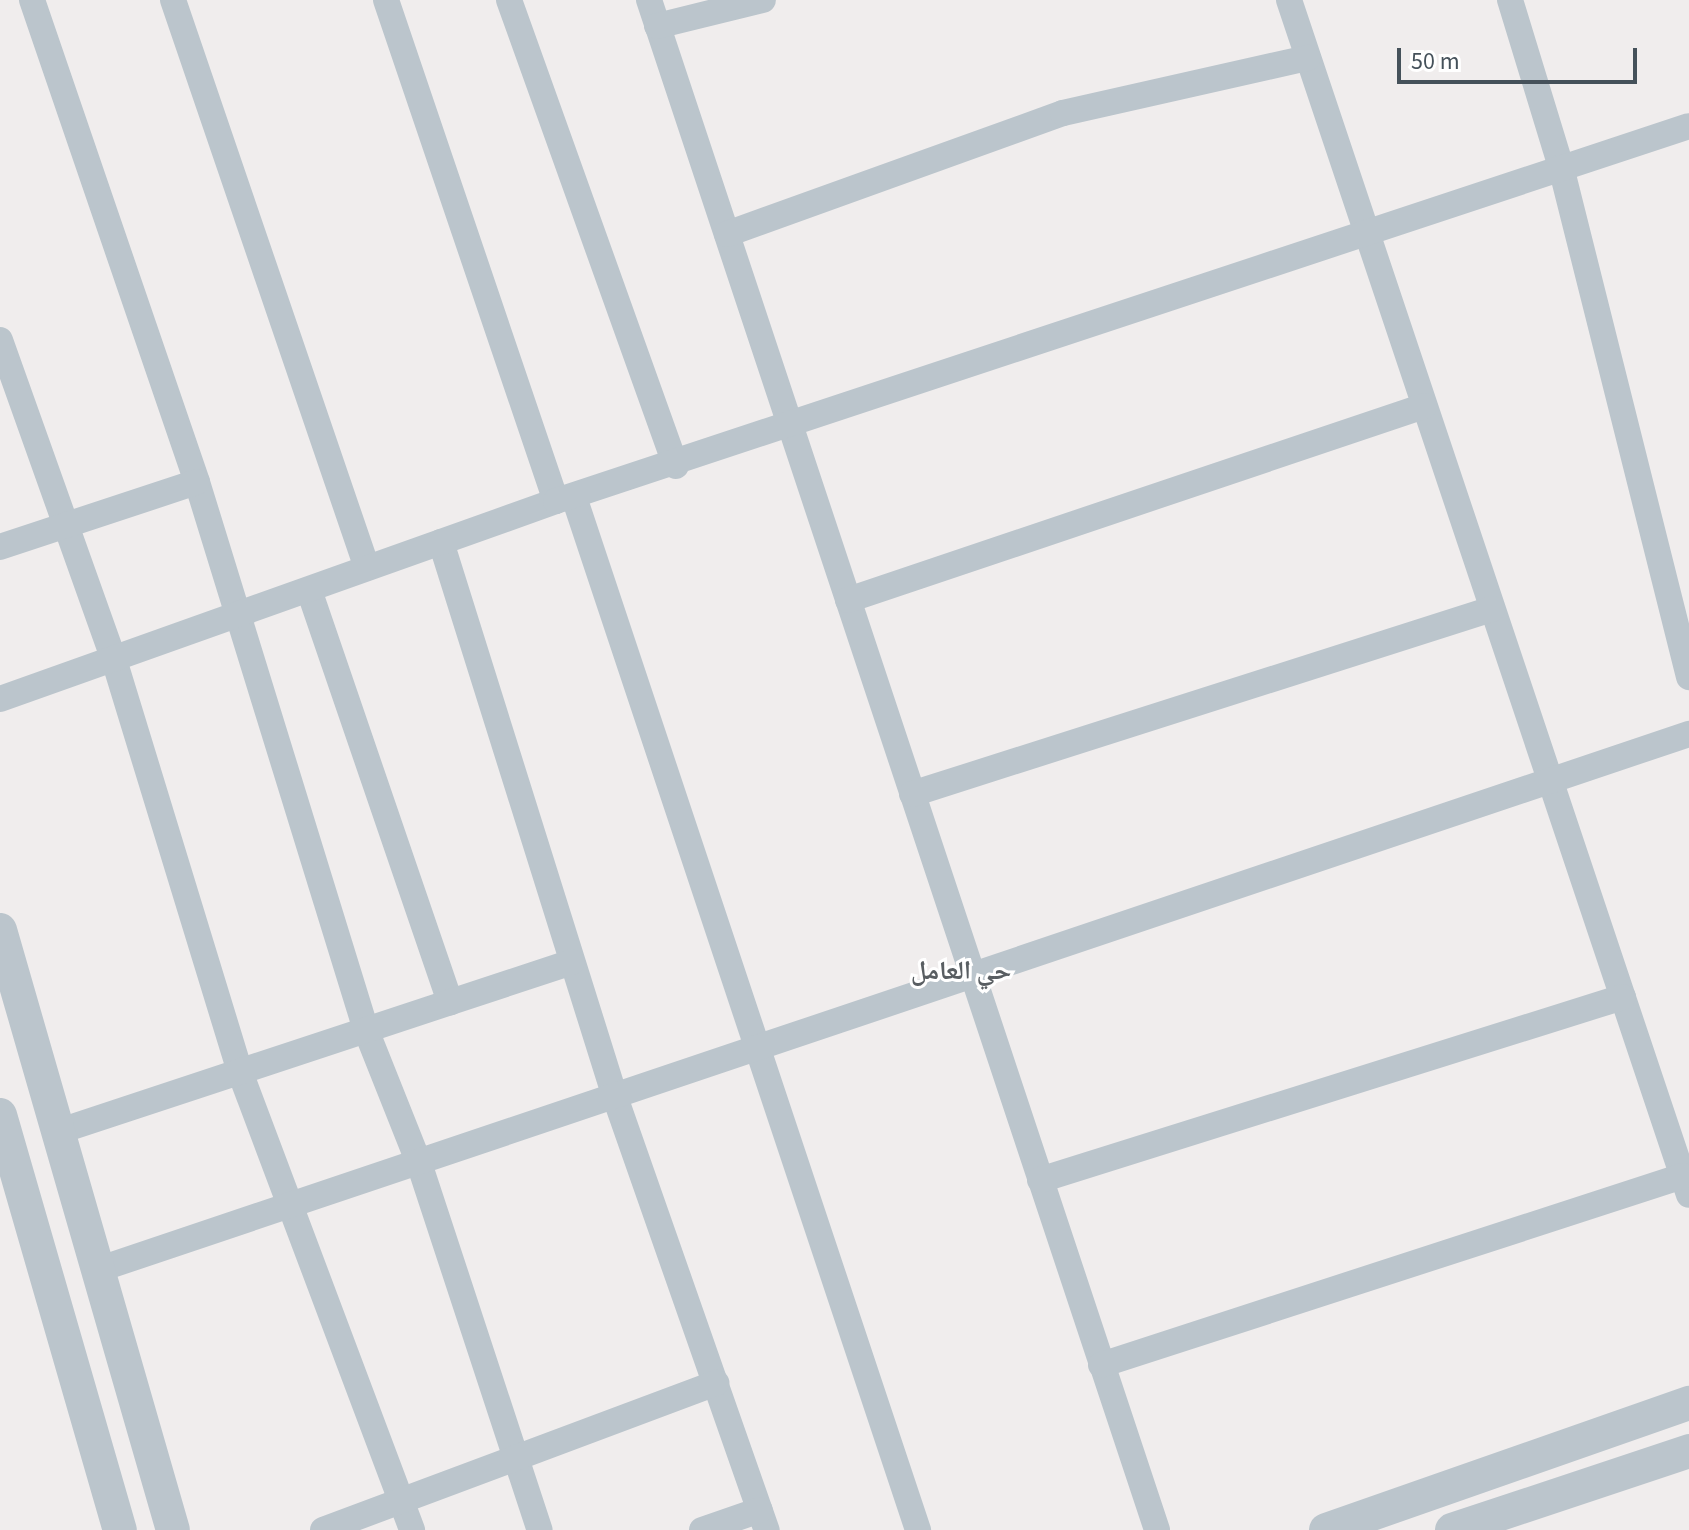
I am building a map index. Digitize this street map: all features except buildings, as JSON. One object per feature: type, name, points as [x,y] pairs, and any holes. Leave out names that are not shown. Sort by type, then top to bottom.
[{"type":"street","points":[[32,0],[197,482],[366,1030],[419,1163],[540,1530]]},
{"type":"street","points":[[173,0],[367,568]]},
{"type":"street","points":[[386,0],[763,1048],[918,1530]]},
{"type":"street","points":[[509,0],[676,466]]},
{"type":"street","points":[[649,0],[1157,1530]]},
{"type":"street","points":[[657,26],[763,0]]},
{"type":"street","points":[[1101,1365],[1686,1186],[1289,0]]},
{"type":"street","points":[[1510,0],[1561,167],[1689,677]]},
{"type":"street","points":[[727,234],[1063,113],[1308,58]]},
{"type":"street","points":[[0,699],[115,663],[367,568],[565,499],[676,466],[789,424],[1365,230],[1689,126]]},
{"type":"street","points":[[0,340],[64,529],[115,663],[240,1072],[404,1500],[412,1530]]},
{"type":"street","points":[[848,600],[1424,406]]},
{"type":"street","points":[[0,547],[64,529],[197,482]]},
{"type":"street","points":[[441,542],[615,1097],[764,1520],[702,1530]]},
{"type":"street","points":[[309,590],[450,1003]]},
{"type":"street","points":[[912,794],[1492,609]]},
{"type":"street","points":[[97,1270],[1689,734]]},
{"type":"street","points":[[0,930],[173,1530]]},
{"type":"street","points":[[57,1132],[572,962]]},
{"type":"street","points":[[1040,1180],[1623,997]]},
{"type":"street","points":[[0,1115],[120,1530]]},
{"type":"street","points":[[323,1530],[716,1383]]},
{"type":"street","points":[[1326,1530],[1689,1403]]},
{"type":"street","points":[[1452,1530],[1689,1451]]},
{"type":"district","name":"حي العامل","points":[[961,971]]}]
